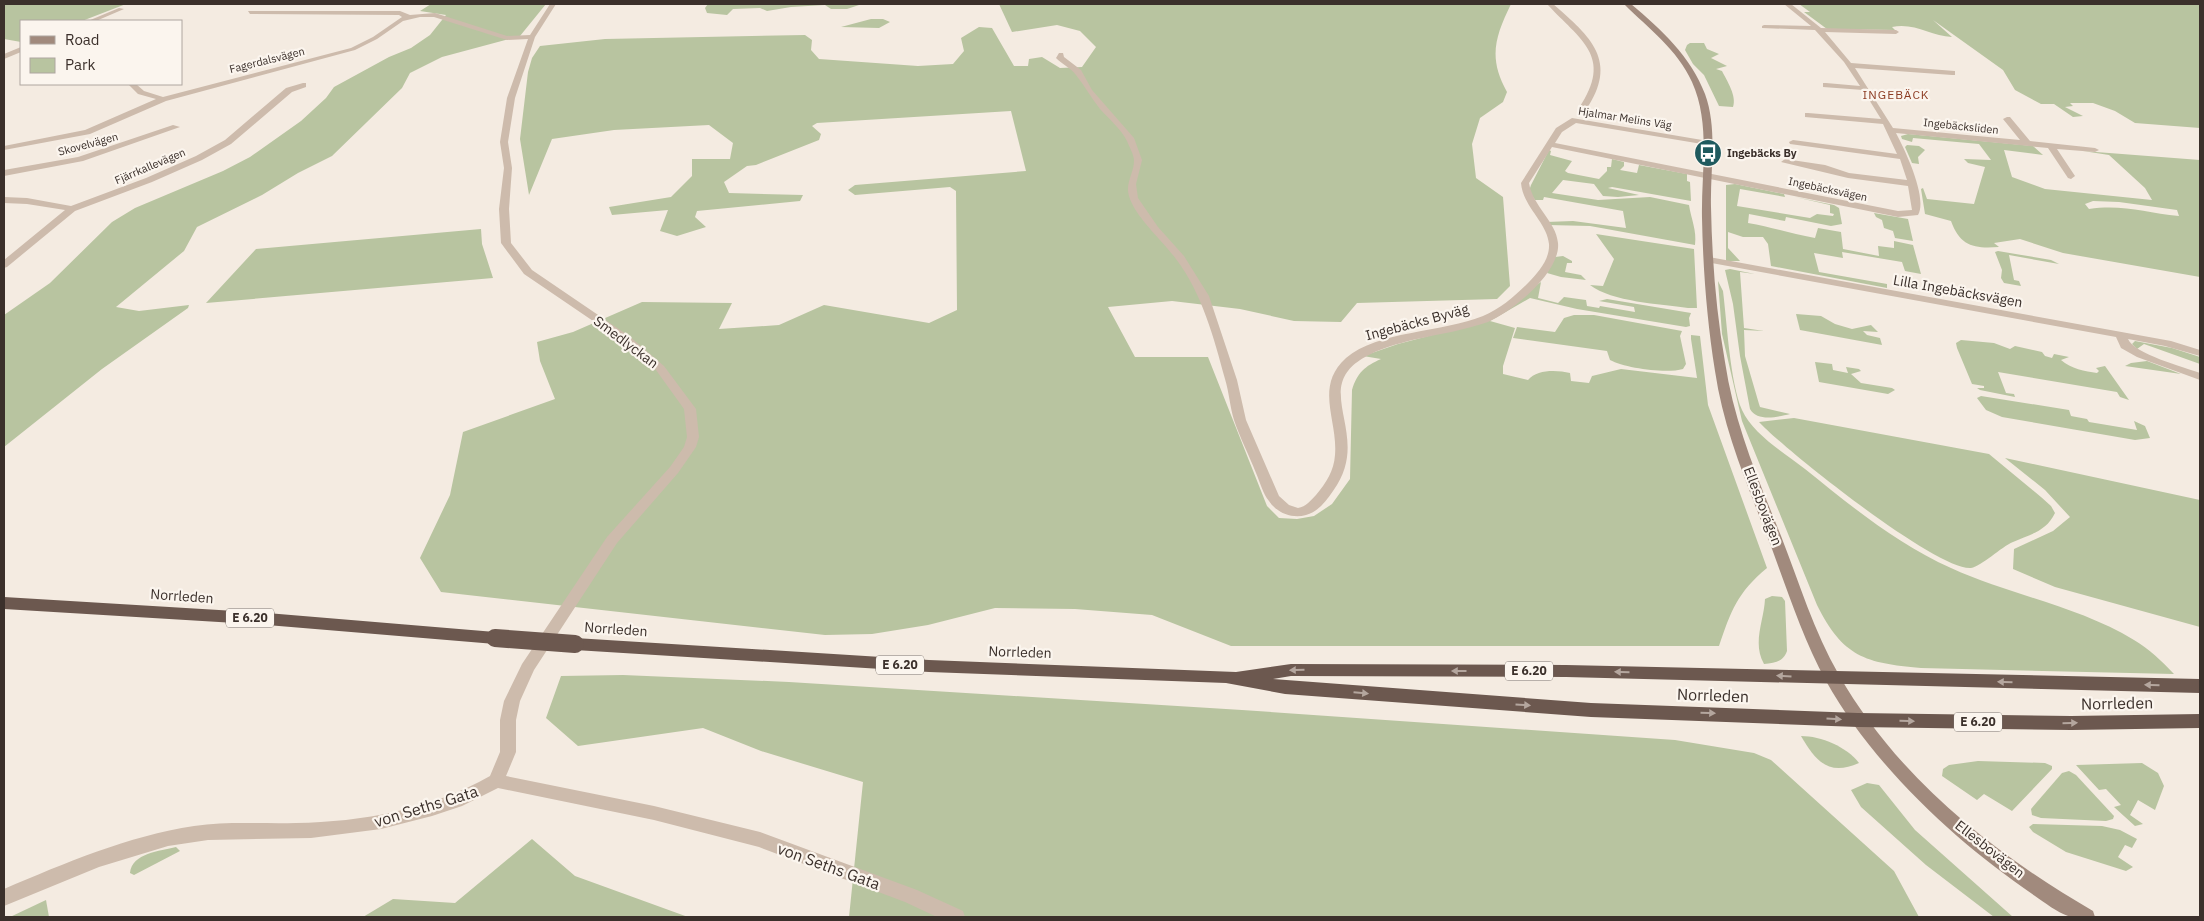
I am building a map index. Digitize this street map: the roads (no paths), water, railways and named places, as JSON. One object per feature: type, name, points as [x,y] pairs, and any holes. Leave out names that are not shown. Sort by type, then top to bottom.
[{"type":"highway","name":"Norrleden","points":[[4,603],[257,618],[575,644],[929,666],[1226,677],[1285,687],[1591,710],[1858,720],[2062,723],[2200,721]]},
{"type":"highway","name":"Norrleden","points":[[1226,677],[1300,670],[1576,671],[2200,686]]},
{"type":"main road","name":"Ellesbovägen","points":[[1627,4],[1659,32],[1686,64],[1702,96],[1708,143],[1709,260],[1715,333],[1729,412],[1751,478],[1804,613],[1833,678],[1858,720],[1893,763],[1959,826],[1993,855],[2086,917]]},
{"type":"street","name":"Smedlyckan","points":[[496,781],[508,752],[508,720],[512,701],[527,668],[612,540],[674,470],[690,447],[693,437],[690,409],[660,368],[625,338],[547,287],[528,272],[506,243],[504,209],[508,168],[504,142],[512,98],[532,37],[553,4]]},
{"type":"street","points":[[1550,4],[1577,32],[1597,60],[1598,79],[1584,108]]},
{"type":"street","name":"Ingebäcksvägen","points":[[1707,175],[1906,215],[1917,211],[1913,184],[1903,157],[1886,122],[1848,65],[1819,29],[1806,15],[1787,4]]},
{"type":"street","points":[[94,20],[121,9]]},
{"type":"street","points":[[250,12],[400,13],[408,17]]},
{"type":"street","name":"Fagerdalsvägen","points":[[4,148],[87,132],[163,99],[353,49],[375,38],[394,22],[408,17],[435,15],[507,38],[532,37]]},
{"type":"street","points":[[1764,27],[1896,32]]},
{"type":"street","points":[[4,56],[20,50]]},
{"type":"street","name":"Ingebäcks Byväg","points":[[1061,54],[1060,58],[1078,72],[1089,92],[1130,138],[1138,160],[1132,184],[1134,198],[1155,230],[1181,258],[1204,296],[1232,380],[1240,420],[1272,498],[1280,507],[1291,512],[1306,512],[1324,493],[1340,466],[1341,449],[1335,391],[1336,381],[1346,364],[1361,353],[1380,345],[1485,319],[1514,301],[1542,273],[1554,249],[1548,230],[1531,206],[1524,189],[1525,184],[1550,144]]},
{"type":"street","points":[[1848,65],[1952,73]]},
{"type":"street","points":[[132,85],[140,92],[163,99]]},
{"type":"street","points":[[1826,85],[1863,88]]},
{"type":"street","name":"Fjärrkallevägen","points":[[4,266],[72,209],[149,180],[199,158],[228,142],[289,90],[303,86]]},
{"type":"street","points":[[1808,115],[1886,122]]},
{"type":"street","name":"Ingebäcksliden","points":[[2007,119],[2028,144]]},
{"type":"street","name":"Hjalmar Melins Väg","points":[[1550,144],[1559,130],[1575,120],[1708,143]]},
{"type":"street","name":"Skovelvägen","points":[[4,173],[80,159],[176,127]]},
{"type":"street","name":"Ingebäcksliden","points":[[1891,130],[2095,150]]},
{"type":"street","points":[[1793,142],[1903,157]]},
{"type":"street","points":[[1550,144],[1707,175]]},
{"type":"street","points":[[2051,146],[2071,176]]},
{"type":"street","name":"Ingebäcksvägen","points":[[1785,162],[1825,168],[1848,175],[1913,184]]},
{"type":"street","points":[[4,200],[35,202],[72,209]]},
{"type":"street","name":"Lilla Ingebäcksvägen","points":[[1709,260],[2120,334],[2178,346],[2200,353]]},
{"type":"street","points":[[2120,334],[2126,346],[2141,355],[2200,376]]},
{"type":"street","name":"von Seths Gata","points":[[4,898],[70,868],[123,849],[194,834],[313,830],[374,823],[471,795],[496,781],[654,813],[760,840],[911,896],[956,917]]},
{"type":"place","name":"Ingebäcks By","points":[[1708,153]]},
{"type":"district","name":"INGEBÄCK","points":[[1896,95]]}]
